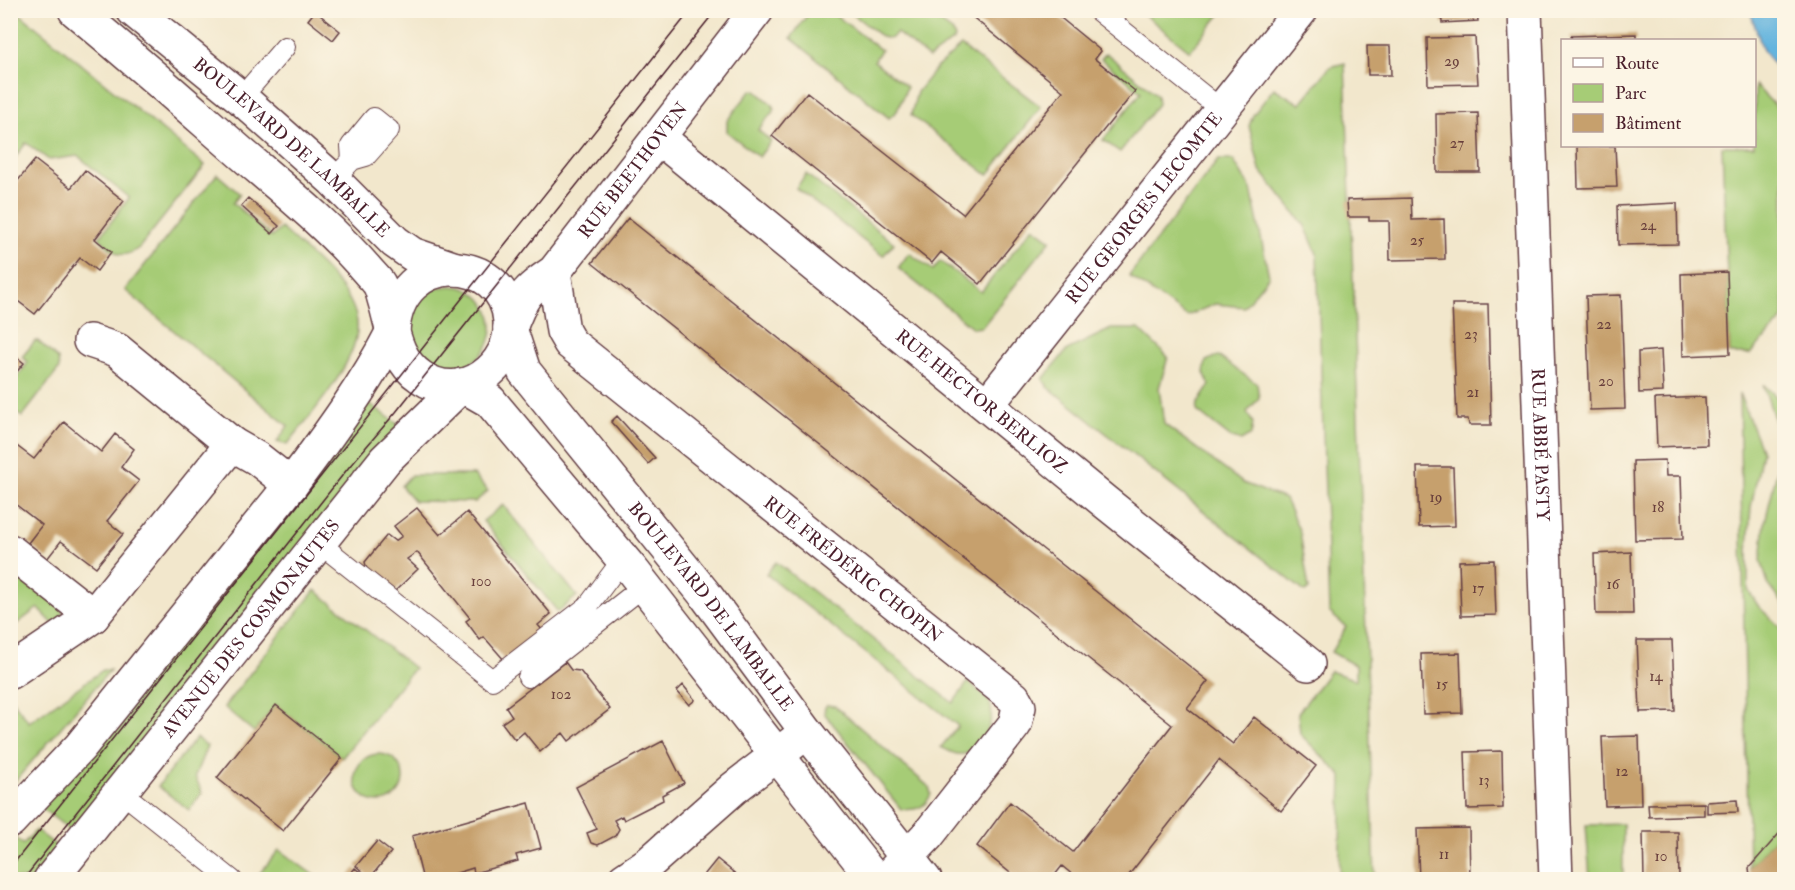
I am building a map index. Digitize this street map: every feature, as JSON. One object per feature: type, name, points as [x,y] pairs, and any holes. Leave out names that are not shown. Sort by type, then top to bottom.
[{"type":"street","name":"BOULEVARD DE LAMBALLE","points":[[75,10],[297,202],[360,262],[380,285],[393,331]]},
{"type":"street","name":"RUE BEETHOVEN","points":[[510,328],[523,297],[532,287],[554,272],[757,10]]},
{"type":"street","name":"RUE GEORGES LECOMTE","points":[[987,405],[1301,10]]},
{"type":"street","name":"RUE ABBÉ PASTY","points":[[1525,10],[1556,879]]},
{"type":"street","name":"BOULEVARD DE LAMBALLE","points":[[112,41],[134,11],[241,98],[343,170],[395,242],[412,254],[456,268]]},
{"type":"street","name":"RUE HECTOR BERLIOZ","points":[[658,137],[1104,502],[1308,664]]},
{"type":"street","points":[[10,821],[80,747],[291,486],[378,362],[393,331],[398,304],[412,284],[428,273],[443,269],[456,268],[481,276],[496,287],[507,306],[510,335],[505,354],[494,368],[476,381],[445,386],[422,378],[409,368],[400,356],[393,331]]},
{"type":"street","name":"RUE FRÉDÉRIC CHOPIN","points":[[554,272],[563,331],[570,343],[1014,698],[1019,707],[1016,724],[928,835],[906,872]]},
{"type":"street","name":"BOULEVARD DE LAMBALLE","points":[[510,328],[524,371],[707,597],[807,732],[906,872]]},
{"type":"street","points":[[90,341],[117,350],[232,444],[258,459],[291,486]]},
{"type":"street","points":[[462,385],[490,401],[623,559],[875,879]]},
{"type":"street","name":"AVENUE DES COSMONAUTES","points":[[50,879],[385,460],[462,385]]},
{"type":"street","points":[[10,672],[93,616],[232,444]]},
{"type":"street","points":[[10,550],[93,616]]},
{"type":"street","points":[[624,879],[649,863],[735,788],[807,732]]},
{"type":"lane","points":[[1097,10],[1223,111]]},
{"type":"lane","points":[[241,98],[285,46]]},
{"type":"lane","points":[[343,170],[351,146],[382,124]]},
{"type":"lane","points":[[319,543],[492,680],[588,606],[623,559]]},
{"type":"lane","points":[[528,677],[644,586]]},
{"type":"lane","points":[[120,791],[232,879]]},
{"type":"green space","points":[[15,10],[205,165],[139,248],[132,252],[117,253],[99,238],[129,198],[78,156],[49,160],[26,143],[11,163],[10,11]]},
{"type":"green space","points":[[810,11],[830,11],[881,50],[874,61],[907,87],[897,111],[889,118],[791,38]]},
{"type":"green space","points":[[849,11],[925,11],[953,32],[955,39],[929,58],[897,33],[890,39],[882,37]]},
{"type":"green space","points":[[1140,11],[1223,11],[1190,51]]},
{"type":"green space","points":[[961,46],[1041,107],[988,175],[911,115],[917,92],[937,67]]},
{"type":"green space","points":[[1106,53],[1157,95],[1158,104],[1120,152],[1103,140],[1141,92],[1101,59]]},
{"type":"green space","points":[[1345,63],[1375,879],[1339,879],[1342,776],[1300,734],[1298,713],[1330,671],[1356,680],[1356,666],[1331,652],[1346,627],[1329,612],[1317,254],[1305,226],[1260,170],[1249,126],[1253,115],[1274,88],[1300,104],[1330,67]]},
{"type":"green space","points":[[1756,86],[1784,115],[1784,318],[1750,354],[1730,354],[1722,147],[1756,147]]},
{"type":"green space","points":[[751,90],[756,91],[773,105],[774,110],[758,130],[771,141],[759,157],[727,132],[727,121]]},
{"type":"green space","points":[[1218,160],[1233,160],[1251,189],[1269,276],[1244,307],[1215,304],[1187,316],[1129,276]]},
{"type":"green space","points":[[217,174],[240,194],[233,203],[272,237],[281,228],[327,271],[350,301],[355,314],[356,337],[345,365],[327,394],[287,445],[277,442],[288,426],[125,290]]},
{"type":"green space","points":[[806,174],[894,243],[883,256],[796,188]]},
{"type":"green space","points":[[1033,227],[1051,240],[982,327],[973,328],[898,268],[909,253],[933,270],[940,261],[981,292]]},
{"type":"green space","points":[[451,286],[467,289],[480,298],[489,311],[492,327],[489,343],[480,356],[467,365],[451,368],[435,365],[422,356],[413,343],[410,327],[413,311],[422,298],[435,289]]},
{"type":"green space","points":[[1111,329],[1139,329],[1168,357],[1159,388],[1164,424],[1243,483],[1285,499],[1300,532],[1309,589],[1305,592],[1048,387],[1043,379],[1067,350]]},
{"type":"green space","points":[[35,341],[38,341],[58,359],[59,369],[22,417],[12,409],[11,386],[28,362],[22,357]]},
{"type":"green space","points":[[1218,356],[1257,384],[1259,398],[1247,412],[1253,423],[1251,435],[1241,441],[1230,437],[1197,411],[1198,403],[1210,385],[1204,373],[1206,361]]},
{"type":"green space","points":[[1763,384],[1784,404],[1784,605],[1768,584],[1761,560],[1765,522],[1783,446]]},
{"type":"green space","points":[[1739,393],[1762,452],[1751,507],[1748,590],[1759,607],[1784,631],[1784,828],[1749,868]]},
{"type":"green space","points":[[365,400],[400,426],[71,831],[39,806]]},
{"type":"green space","points":[[411,475],[474,475],[488,491],[475,502],[414,501],[401,486]]},
{"type":"green space","points":[[503,505],[577,596],[558,612],[483,521]]},
{"type":"green space","points":[[776,562],[953,703],[968,682],[982,694],[989,701],[991,715],[987,731],[978,745],[967,753],[960,754],[941,747],[958,726],[766,574]]},
{"type":"green space","points":[[10,568],[62,607],[63,619],[58,629],[38,608],[11,628]]},
{"type":"green space","points":[[315,590],[414,668],[342,758],[276,705],[254,732],[224,707]]},
{"type":"green space","points":[[103,670],[110,670],[11,786],[11,701],[29,722]]},
{"type":"green space","points":[[827,705],[835,706],[929,787],[931,794],[926,803],[916,809],[901,809],[824,713]]},
{"type":"green space","points":[[196,738],[207,746],[195,776],[202,793],[189,810],[158,786]]},
{"type":"green space","points":[[374,754],[384,754],[396,761],[403,773],[403,783],[396,795],[384,802],[374,802],[359,791],[355,783],[355,773],[366,758]]},
{"type":"green space","points":[[1623,824],[1623,879],[1590,879],[1586,825]]},
{"type":"green space","points":[[36,830],[58,847],[32,879],[11,879],[10,839],[12,836],[23,844]]},
{"type":"green space","points":[[279,850],[319,879],[255,879]]},
{"type":"water","points":[[1750,11],[1784,11],[1784,78],[1763,50]]},
{"type":"building","points":[[964,10],[1051,10],[1101,51],[1095,59],[1135,91],[980,284],[941,252],[932,263],[772,136],[807,92],[963,214],[1063,91]]},
{"type":"building","points":[[1441,10],[1477,10],[1478,21],[1442,23]]},
{"type":"building","points":[[315,11],[340,31],[333,40],[308,20]]},
{"type":"building","points":[[1636,34],[1636,39],[1572,39],[1571,36]]},
{"type":"building","points":[[1475,37],[1478,84],[1428,85],[1427,38]]},
{"type":"building","points":[[1367,46],[1390,46],[1391,75],[1368,75]]},
{"type":"building","points":[[1478,113],[1480,172],[1437,172],[1436,114]]},
{"type":"building","points":[[1577,147],[1615,147],[1617,187],[1578,188]]},
{"type":"building","points":[[35,160],[71,188],[85,170],[124,201],[95,239],[111,252],[97,271],[80,258],[35,314],[15,299],[10,304],[10,190]]},
{"type":"building","points":[[248,198],[279,226],[272,234],[241,206]]},
{"type":"building","points":[[1411,198],[1412,220],[1444,219],[1445,259],[1390,260],[1389,221],[1369,221],[1369,217],[1348,217],[1347,200]]},
{"type":"building","points":[[1677,203],[1678,244],[1618,245],[1617,206]]},
{"type":"building","points":[[628,218],[1208,681],[1187,708],[1233,744],[1254,717],[1316,766],[1281,811],[1219,760],[1125,880],[1079,880],[1062,866],[1051,880],[1019,880],[977,846],[1010,802],[1073,852],[1172,725],[592,263]]},
{"type":"building","points":[[1727,272],[1730,354],[1683,356],[1681,274]]},
{"type":"building","points":[[1621,295],[1625,409],[1590,410],[1586,296]]},
{"type":"building","points":[[1452,304],[1488,304],[1491,425],[1469,425],[1468,419],[1457,419]]},
{"type":"building","points":[[1661,350],[1663,392],[1639,393],[1638,352]]},
{"type":"building","points":[[10,352],[24,363],[10,380]]},
{"type":"building","points":[[1705,397],[1707,445],[1657,447],[1655,399]]},
{"type":"building","points":[[617,416],[655,458],[648,464],[611,422]]},
{"type":"building","points":[[64,422],[101,452],[115,434],[134,449],[121,467],[139,481],[107,521],[123,534],[96,567],[61,541],[47,559],[28,543],[42,525],[10,500],[10,441],[34,459]]},
{"type":"building","points":[[1665,460],[1666,476],[1681,476],[1683,539],[1635,540],[1633,461]]},
{"type":"building","points":[[1417,467],[1453,467],[1455,526],[1419,527]]},
{"type":"building","points":[[417,508],[440,535],[467,512],[551,614],[538,625],[543,631],[505,661],[484,637],[480,640],[466,621],[470,618],[417,552],[407,559],[418,569],[395,591],[367,570],[365,562],[387,535],[395,541],[402,536],[394,526]]},
{"type":"building","points":[[1631,552],[1633,614],[1596,614],[1594,554]]},
{"type":"building","points":[[1494,560],[1496,615],[1461,616],[1459,561]]},
{"type":"building","points":[[1637,640],[1672,640],[1675,711],[1640,712]]},
{"type":"building","points":[[1460,653],[1462,713],[1423,714],[1421,654]]},
{"type":"building","points":[[565,662],[571,670],[580,671],[610,709],[569,741],[563,733],[540,752],[524,732],[515,740],[502,723],[512,716],[506,707]]},
{"type":"building","points":[[683,685],[695,700],[689,705],[677,691]]},
{"type":"building","points":[[276,705],[342,758],[283,831],[217,778]]},
{"type":"building","points":[[1639,736],[1641,805],[1605,806],[1602,737]]},
{"type":"building","points":[[663,741],[684,783],[662,795],[663,800],[624,820],[622,816],[614,820],[619,829],[615,836],[598,845],[591,843],[587,833],[597,829],[576,787]]},
{"type":"building","points":[[1502,751],[1503,808],[1467,809],[1465,752]]},
{"type":"building","points":[[1737,800],[1738,812],[1707,813],[1707,802]]},
{"type":"building","points":[[529,803],[541,848],[516,855],[518,861],[474,873],[473,868],[434,880],[423,880],[412,836]]},
{"type":"building","points":[[1704,803],[1704,815],[1649,817],[1648,804]]},
{"type":"building","points":[[1469,828],[1470,880],[1419,880],[1417,829]]},
{"type":"building","points":[[1784,828],[1784,876],[1781,880],[1754,880],[1750,876],[1749,868]]},
{"type":"building","points":[[1643,832],[1678,832],[1679,880],[1644,880]]},
{"type":"building","points":[[377,841],[391,852],[370,878],[356,866]]},
{"type":"building","points":[[717,859],[743,880],[700,880]]},
{"type":"building","points":[[355,868],[369,880],[345,880]]},
{"type":"tram line","points":[[10,868],[691,10]]},
{"type":"tram line","points":[[23,880],[349,467],[396,412],[716,10]]}]
